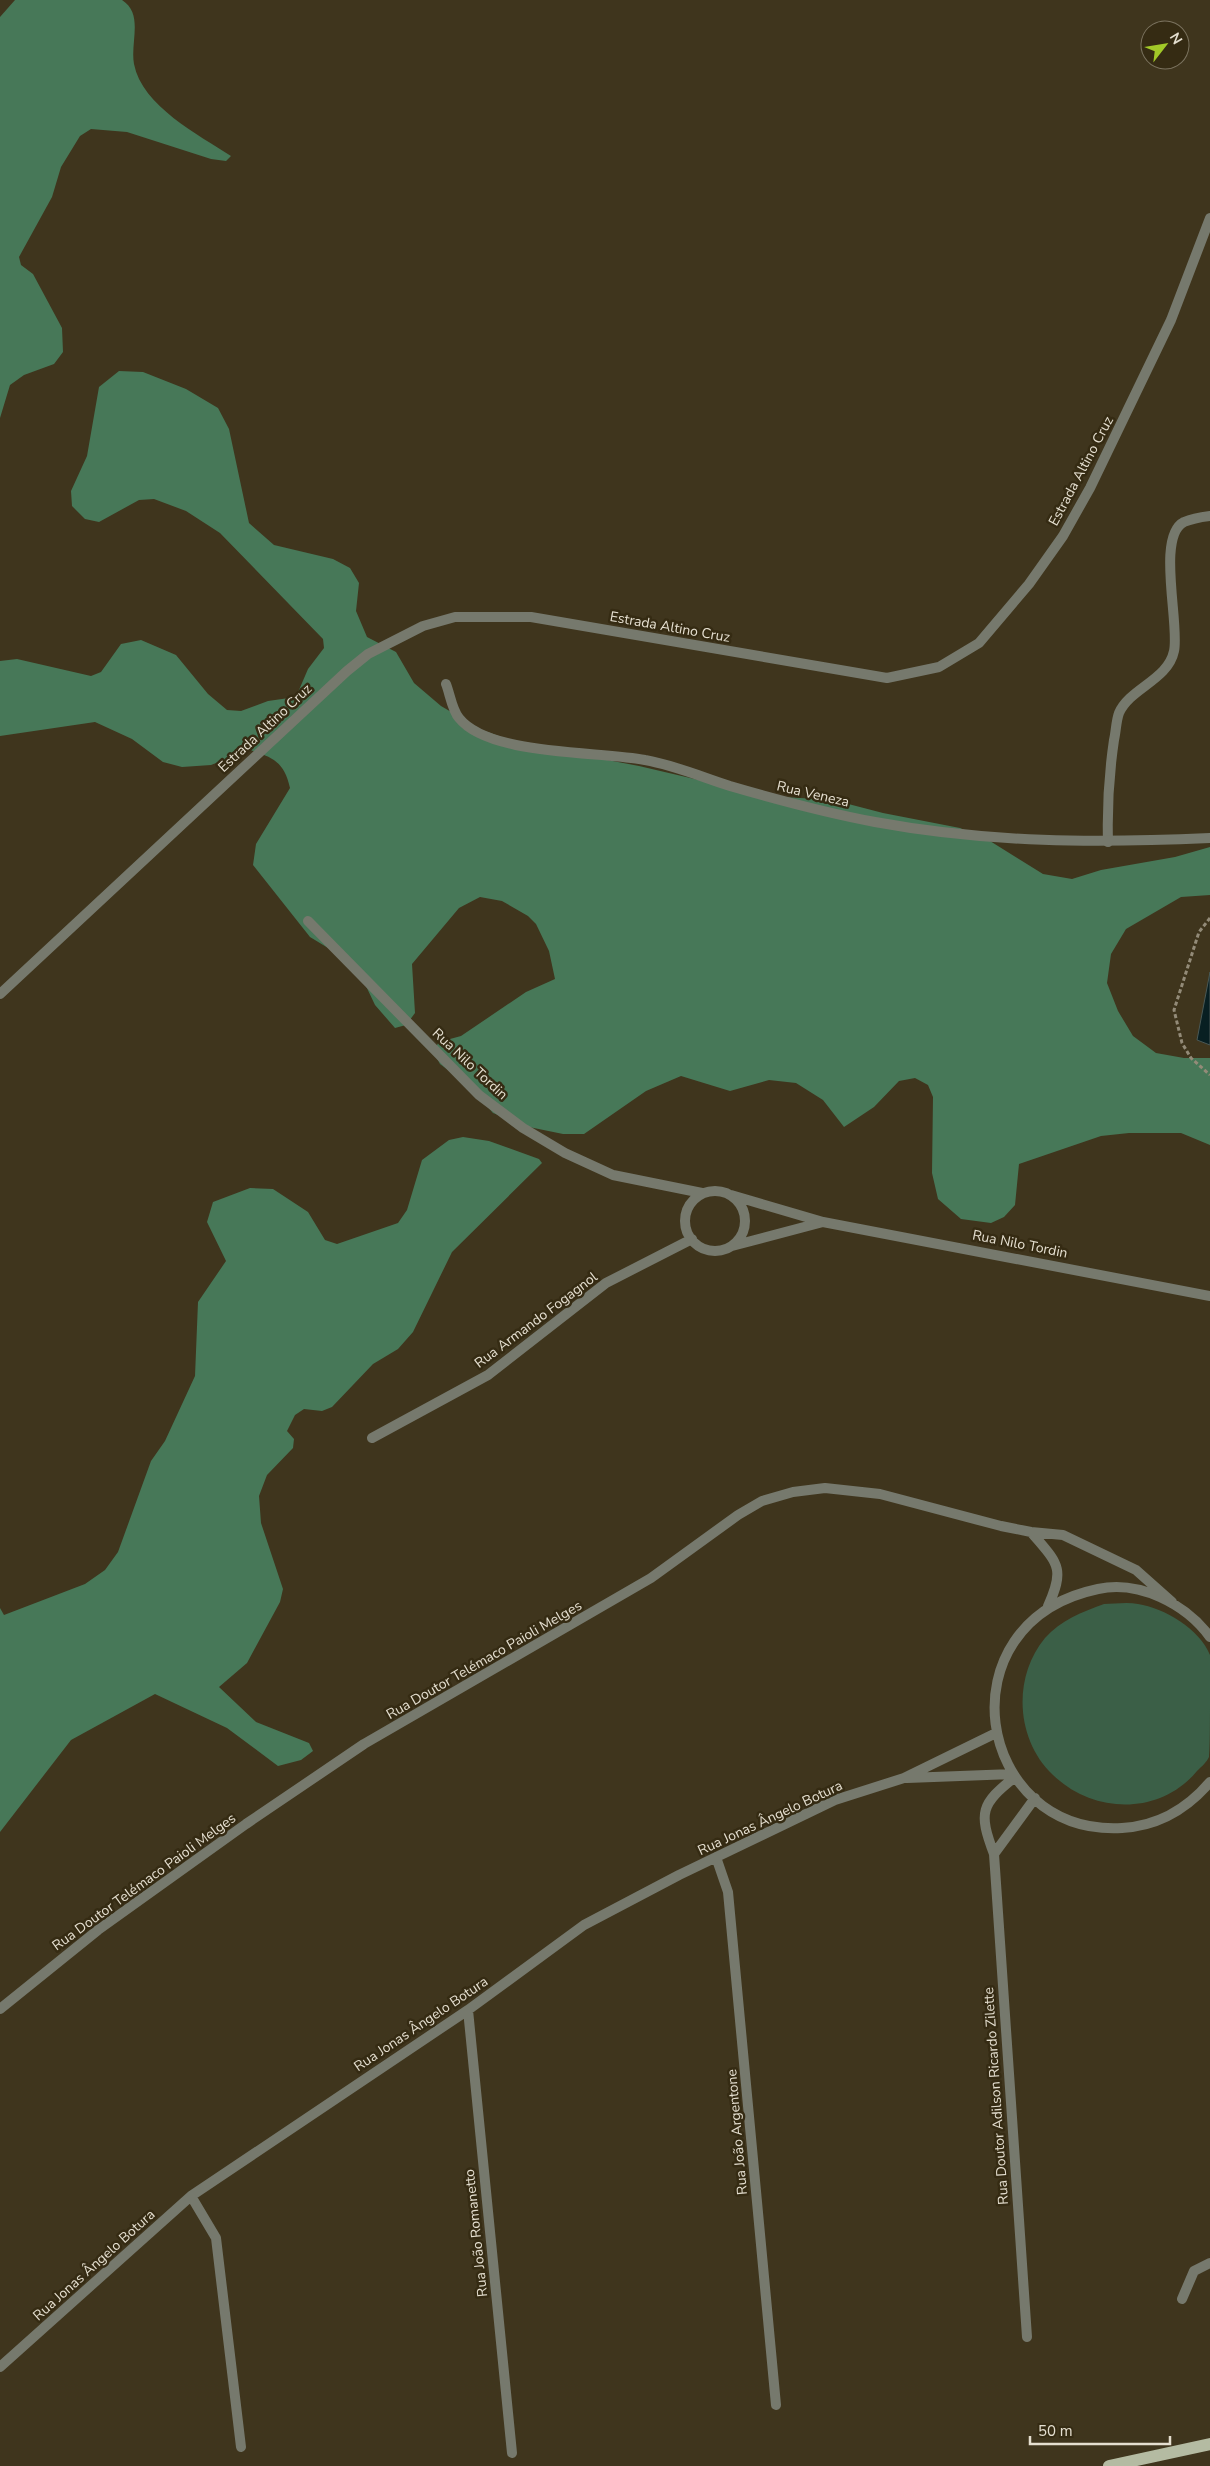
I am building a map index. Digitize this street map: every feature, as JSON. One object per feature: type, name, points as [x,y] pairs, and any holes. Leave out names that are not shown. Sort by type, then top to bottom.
[{"type":"main road","points":[[1109,2466],[1210,2444]]},
{"type":"street","name":"Estrada Altino Cruz","points":[[0,994],[339,678],[368,654],[423,626],[455,617],[531,618],[887,678],[939,667],[979,644],[1029,584],[1062,536],[1090,488],[1171,320],[1210,218]]},
{"type":"street","points":[[1108,842],[1109,776],[1119,713],[1132,698],[1165,669],[1174,653],[1175,632],[1171,598],[1173,535],[1183,523],[1210,516]]},
{"type":"street","name":"Rua Veneza","points":[[446,684],[458,717],[473,730],[498,740],[546,750],[646,760],[767,797],[875,822],[996,839],[1108,842],[1210,838]]},
{"type":"street","name":"Rua Nilo Tordin","points":[[308,921],[479,1095],[523,1128],[565,1153],[613,1174],[702,1193]]},
{"type":"street","points":[[712,1190],[731,1195],[741,1206],[745,1220],[744,1230],[732,1246],[713,1251],[703,1248],[692,1239],[685,1226],[685,1216],[694,1198],[712,1190]]},
{"type":"street","name":"Rua Nilo Tordin","points":[[731,1195],[823,1222],[1210,1296]]},
{"type":"street","name":"Rua Nilo Tordin","points":[[732,1246],[823,1222]]},
{"type":"street","name":"Rua Armando Fogagnol","points":[[372,1438],[488,1376],[590,1293],[692,1239]]},
{"type":"street","name":"Rua Doutor Telémaco Paioli Melges","points":[[0,2009],[98,1930],[246,1824],[364,1744],[651,1578],[738,1515],[762,1501],[793,1492],[825,1488],[880,1494],[1031,1532],[1063,1535],[1136,1570],[1172,1602]]},
{"type":"street","points":[[1031,1532],[1055,1562],[1058,1572],[1057,1587],[1048,1606]]},
{"type":"street","points":[[1210,1637],[1200,1623],[1172,1602],[1139,1590],[1104,1587],[1075,1593],[1048,1606],[1025,1626],[1008,1650],[996,1688],[993,1707],[996,1733],[1004,1757],[1014,1775],[1040,1804],[1070,1821],[1103,1829],[1137,1827],[1170,1816],[1198,1796],[1210,1782]]},
{"type":"street","name":"Rua Jonas Ângelo Botura","points":[[0,2367],[191,2196],[468,2010],[584,1925],[716,1857],[835,1800],[904,1778],[996,1733]]},
{"type":"street","name":"Rua Jonas Ângelo Botura","points":[[904,1778],[1014,1775]]},
{"type":"street","name":"Rua Doutor Adilson Ricardo Zilette","points":[[1014,1775],[992,1796],[984,1823],[994,1854],[1026,2337]]},
{"type":"street","points":[[1198,1796],[1210,1796]]},
{"type":"street","points":[[994,1854],[1035,1798]]},
{"type":"street","name":"Rua João Argentone","points":[[716,1857],[728,1892],[776,2405]]},
{"type":"street","name":"Rua João Romanetto","points":[[468,2010],[512,2453]]},
{"type":"street","points":[[191,2196],[216,2238],[241,2447]]},
{"type":"street","points":[[1182,2299],[1194,2271],[1210,2263]]},
{"type":"path","points":[[1210,918],[1199,932],[1174,1010],[1182,1043],[1191,1058],[1210,1075]]},
{"type":"green space","points":[[15,0],[122,0],[133,13],[135,29],[134,64],[139,79],[148,93],[173,118],[231,156],[226,161],[211,159],[127,132],[91,129],[80,136],[61,167],[52,197],[19,257],[21,265],[33,274],[62,328],[63,352],[54,364],[24,375],[10,385],[0,418],[0,17]]},
{"type":"green space","points":[[119,371],[143,372],[186,389],[218,408],[229,429],[249,523],[274,545],[333,559],[350,568],[359,583],[356,611],[367,637],[396,652],[414,683],[441,706],[482,730],[518,743],[639,766],[767,796],[833,800],[883,813],[960,828],[990,841],[1043,874],[1072,879],[1101,870],[1175,857],[1210,847],[1210,895],[1181,897],[1126,929],[1111,954],[1107,983],[1118,1011],[1133,1036],[1156,1053],[1184,1058],[1210,1058],[1210,1145],[1181,1133],[1129,1133],[1101,1136],[1019,1164],[1015,1205],[1004,1217],[991,1223],[961,1219],[938,1199],[932,1173],[933,1097],[928,1085],[915,1078],[899,1081],[874,1107],[844,1127],[823,1100],[796,1083],[769,1080],[730,1091],[681,1076],[646,1091],[584,1134],[563,1134],[529,1127],[493,1113],[468,1085],[440,1064],[433,1051],[439,1042],[461,1036],[526,992],[555,979],[549,951],[536,924],[528,916],[502,901],[480,897],[459,908],[412,964],[415,1013],[406,1025],[395,1028],[375,1005],[356,965],[310,937],[253,865],[256,844],[290,788],[285,772],[277,762],[250,750],[211,765],[182,767],[163,762],[132,739],[95,722],[0,736],[0,661],[17,659],[91,676],[101,672],[121,644],[141,640],[176,655],[208,694],[227,710],[241,711],[268,701],[296,697],[308,669],[324,648],[323,639],[220,533],[186,511],[154,499],[139,500],[99,522],[85,519],[72,506],[71,491],[87,456],[99,387]]},
{"type":"green space","points":[[463,1137],[489,1141],[539,1159],[542,1163],[452,1252],[413,1332],[398,1349],[373,1364],[332,1407],[322,1411],[304,1409],[295,1415],[287,1431],[294,1439],[293,1448],[267,1475],[259,1496],[261,1523],[283,1589],[280,1602],[247,1663],[219,1687],[256,1722],[309,1743],[313,1751],[301,1760],[278,1766],[227,1728],[155,1694],[71,1740],[0,1832],[0,1608],[4,1615],[85,1584],[105,1570],[118,1552],[151,1461],[165,1441],[195,1376],[198,1302],[226,1261],[207,1222],[213,1202],[250,1188],[273,1189],[308,1212],[325,1240],[337,1244],[398,1223],[407,1210],[422,1160],[449,1140]]},
{"type":"green space","points":[[1104,1604],[1138,1604],[1170,1615],[1190,1628],[1210,1655],[1209,1757],[1182,1786],[1165,1796],[1146,1802],[1106,1803],[1087,1797],[1069,1788],[1053,1775],[1041,1761],[1026,1727],[1023,1690],[1027,1671],[1034,1654],[1045,1638],[1065,1621]]},
{"type":"water","points":[[1210,972],[1210,1045],[1197,1040]]}]
